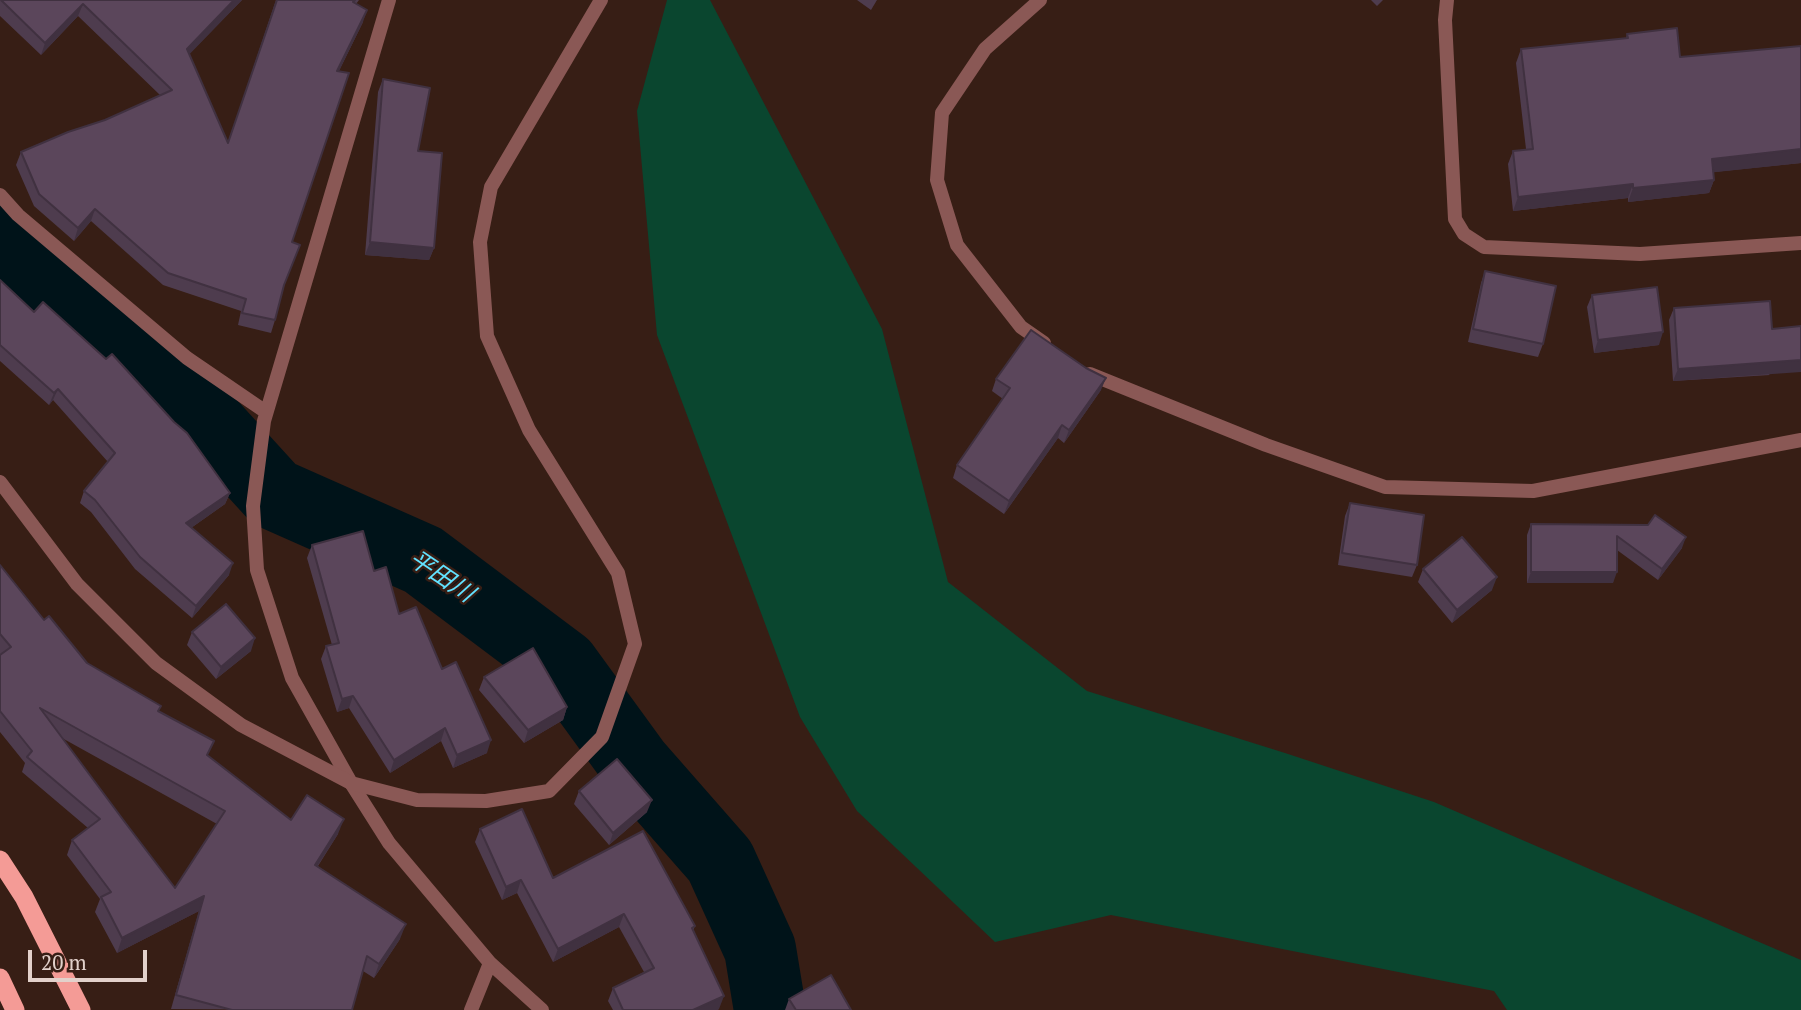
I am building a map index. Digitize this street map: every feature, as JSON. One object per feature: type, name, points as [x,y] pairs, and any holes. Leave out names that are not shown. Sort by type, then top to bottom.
[{"type":"highway","points":[[0,860],[24,897],[81,1010]]},
{"type":"highway","points":[[0,978],[15,1010]]},
{"type":"street","points":[[389,0],[266,412],[253,506],[257,570],[292,678],[351,783],[389,843],[491,963],[542,1010]]},
{"type":"street","points":[[0,482],[77,584],[156,663],[241,724],[351,783],[417,800],[486,801],[550,790],[602,737],[635,644],[618,573],[529,430],[487,335],[480,242],[491,187],[601,0]]},
{"type":"street","points":[[1040,0],[985,49],[943,113],[936,180],[957,245],[1021,327],[1054,350]]},
{"type":"street","points":[[1447,0],[1445,20],[1455,219],[1465,234],[1484,247],[1640,254],[1801,243]]},
{"type":"street","points":[[0,195],[18,215],[187,358],[266,412]]},
{"type":"street","points":[[1076,366],[1087,373],[1266,445],[1385,487],[1533,491],[1801,440]]},
{"type":"street","points":[[471,1010],[491,963]]},
{"type":"green space","points":[[667,0],[710,0],[882,329],[948,582],[1087,691],[1434,802],[1801,960],[1801,1010],[1507,1010],[1494,991],[1111,915],[995,942],[857,811],[800,717],[657,335],[637,111]]},
{"type":"building","points":[[1,0],[234,0],[187,49],[228,143],[277,0],[355,0],[353,2],[367,10],[337,71],[349,73],[292,242],[300,245],[284,285],[275,320],[242,313],[246,299],[168,273],[95,209],[78,228],[39,194],[21,152],[105,120],[172,90],[83,4],[45,43]]},
{"type":"building","points":[[1677,28],[1680,57],[1801,46],[1801,149],[1712,159],[1714,180],[1633,188],[1633,184],[1518,197],[1513,151],[1533,149],[1521,49],[1628,38],[1627,34]]},
{"type":"building","points":[[383,79],[430,88],[418,151],[442,153],[434,248],[370,242]]},
{"type":"building","points":[[1485,271],[1556,286],[1543,344],[1473,329]]},
{"type":"building","points":[[0,280],[34,312],[43,302],[106,359],[112,354],[187,433],[230,493],[186,523],[233,563],[196,606],[140,557],[95,500],[84,491],[115,453],[58,389],[54,393],[0,345]]},
{"type":"building","points":[[1657,287],[1663,332],[1598,340],[1592,295]]},
{"type":"building","points":[[1770,301],[1772,329],[1801,326],[1801,360],[1678,369],[1674,308]]},
{"type":"building","points":[[1031,330],[1086,368],[1106,378],[1069,430],[1062,425],[1009,501],[957,465],[1010,388],[996,379]]},
{"type":"building","points":[[1350,503],[1424,515],[1417,565],[1342,553]]},
{"type":"building","points":[[1655,515],[1686,537],[1662,569],[1617,536],[1617,572],[1531,572],[1531,524],[1648,525]]},
{"type":"building","points":[[363,531],[374,571],[386,567],[399,614],[416,607],[442,669],[456,662],[491,740],[457,755],[445,728],[394,760],[353,696],[342,699],[326,646],[339,643],[312,545]]},
{"type":"building","points":[[1462,537],[1497,577],[1457,610],[1423,569]]},
{"type":"building","points":[[0,565],[44,620],[49,616],[87,663],[161,706],[158,711],[214,741],[207,755],[291,820],[307,795],[344,819],[315,865],[406,924],[379,964],[367,956],[352,1010],[232,1010],[176,995],[204,896],[122,938],[101,897],[111,892],[72,840],[100,819],[27,757],[32,751],[0,711],[0,655],[11,647],[0,634]],"holes":[[[40,708],[225,811],[175,888]]]},
{"type":"building","points":[[226,604],[255,638],[221,667],[192,632]]},
{"type":"building","points":[[533,648],[567,707],[528,730],[484,677]]},
{"type":"building","points":[[617,759],[652,800],[613,833],[579,791]]},
{"type":"building","points":[[522,809],[553,878],[643,831],[695,926],[692,928],[724,996],[693,1010],[623,1010],[613,988],[654,968],[624,914],[558,949],[521,880],[506,887],[480,829]]},
{"type":"building","points":[[831,975],[851,1010],[796,1010],[789,999]]},
{"type":"waterway","name":"平田川","points":[[0,241],[23,264],[191,403],[274,494],[423,560],[563,665],[635,764],[720,861],[760,949],[770,1010]]}]
